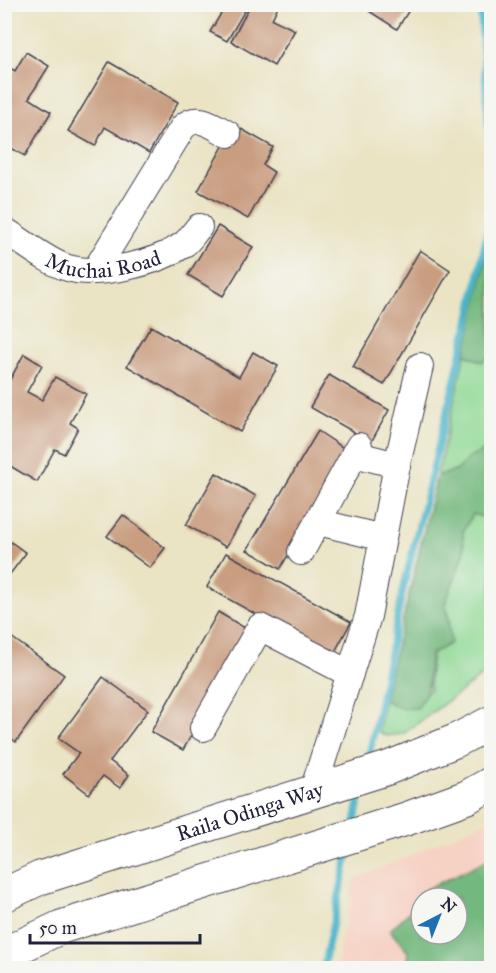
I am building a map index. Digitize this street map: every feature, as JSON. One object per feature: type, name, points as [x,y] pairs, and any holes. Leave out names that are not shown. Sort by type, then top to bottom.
[{"type":"main road","name":"Raila Odinga Way","points":[[4,895],[40,878],[381,771],[455,741],[492,722]]},
{"type":"main road","points":[[4,954],[61,927],[116,908],[368,832],[467,797],[492,783]]},
{"type":"street","points":[[94,271],[183,127],[190,120],[200,120],[228,134]]},
{"type":"street","name":"Muchai Road","points":[[4,230],[66,268],[106,271],[170,254],[186,243],[199,227]]},
{"type":"street","points":[[313,791],[368,616],[397,465],[420,366]]},
{"type":"street","points":[[302,552],[356,450],[397,465]]},
{"type":"street","points":[[318,522],[382,538]]},
{"type":"street","points":[[203,728],[260,627],[350,674]]},
{"type":"shaded area","points":[[491,819],[491,968],[336,968],[354,880]]},
{"type":"green space","points":[[486,5],[491,5],[491,81]]},
{"type":"green space","points":[[491,237],[491,355],[482,362],[465,354]]},
{"type":"green space","points":[[465,354],[482,362],[491,355],[491,396],[485,408],[491,412],[491,452],[489,448],[467,459],[458,470],[437,476]]},
{"type":"green space","points":[[489,448],[492,452],[491,519],[473,514],[463,531],[464,554],[445,603],[451,643],[431,654],[428,686],[417,708],[403,709],[384,700],[437,476],[458,470],[467,459]]},
{"type":"green space","points":[[473,514],[491,519],[491,669],[403,734],[386,736],[379,732],[384,700],[403,709],[430,690],[433,654],[450,622],[445,603],[464,554],[463,531]]},
{"type":"green space","points":[[491,858],[491,966],[488,968],[405,968],[408,952],[390,930],[409,912],[409,946],[469,946],[469,886],[433,886]]},
{"type":"building","points":[[251,4],[279,4],[272,19],[295,30],[274,66],[231,41]]},
{"type":"building","points":[[373,4],[413,4],[397,29],[369,11]]},
{"type":"building","points":[[226,5],[248,5],[227,41],[210,32]]},
{"type":"building","points":[[26,52],[49,66],[29,98],[51,112],[25,156],[4,144],[4,64],[15,71]]},
{"type":"building","points":[[109,62],[178,102],[149,153],[105,127],[95,146],[68,131]]},
{"type":"building","points":[[241,129],[273,147],[263,165],[274,172],[248,219],[198,191],[226,141],[232,145]]},
{"type":"building","points":[[218,226],[253,247],[223,296],[188,275]]},
{"type":"building","points":[[420,250],[450,270],[384,385],[353,367]]},
{"type":"building","points":[[151,326],[239,377],[253,352],[278,366],[240,432],[127,366]]},
{"type":"building","points":[[24,354],[42,365],[27,392],[42,400],[55,377],[86,394],[70,423],[78,428],[64,454],[55,449],[37,482],[5,463],[5,389]]},
{"type":"building","points":[[329,375],[389,410],[371,442],[310,407]]},
{"type":"building","points":[[318,431],[348,451],[280,569],[247,550]]},
{"type":"building","points":[[216,473],[256,496],[226,547],[186,525]]},
{"type":"building","points":[[123,515],[165,548],[150,568],[107,536]]},
{"type":"building","points":[[4,537],[26,553],[4,582]]},
{"type":"building","points":[[226,553],[351,622],[332,657],[207,587]]},
{"type":"building","points":[[218,612],[250,631],[183,750],[151,732]]},
{"type":"building","points":[[4,632],[64,675],[16,742],[4,733]]},
{"type":"building","points":[[103,677],[148,710],[110,761],[129,775],[120,788],[103,776],[89,794],[63,774],[79,753],[58,738]]},
{"type":"waterway","points":[[480,4],[492,171]]},
{"type":"waterway","points":[[367,765],[403,590],[471,313],[492,208]]},
{"type":"waterway","points":[[354,826],[362,787]]},
{"type":"waterway","points":[[323,968],[350,846]]}]
